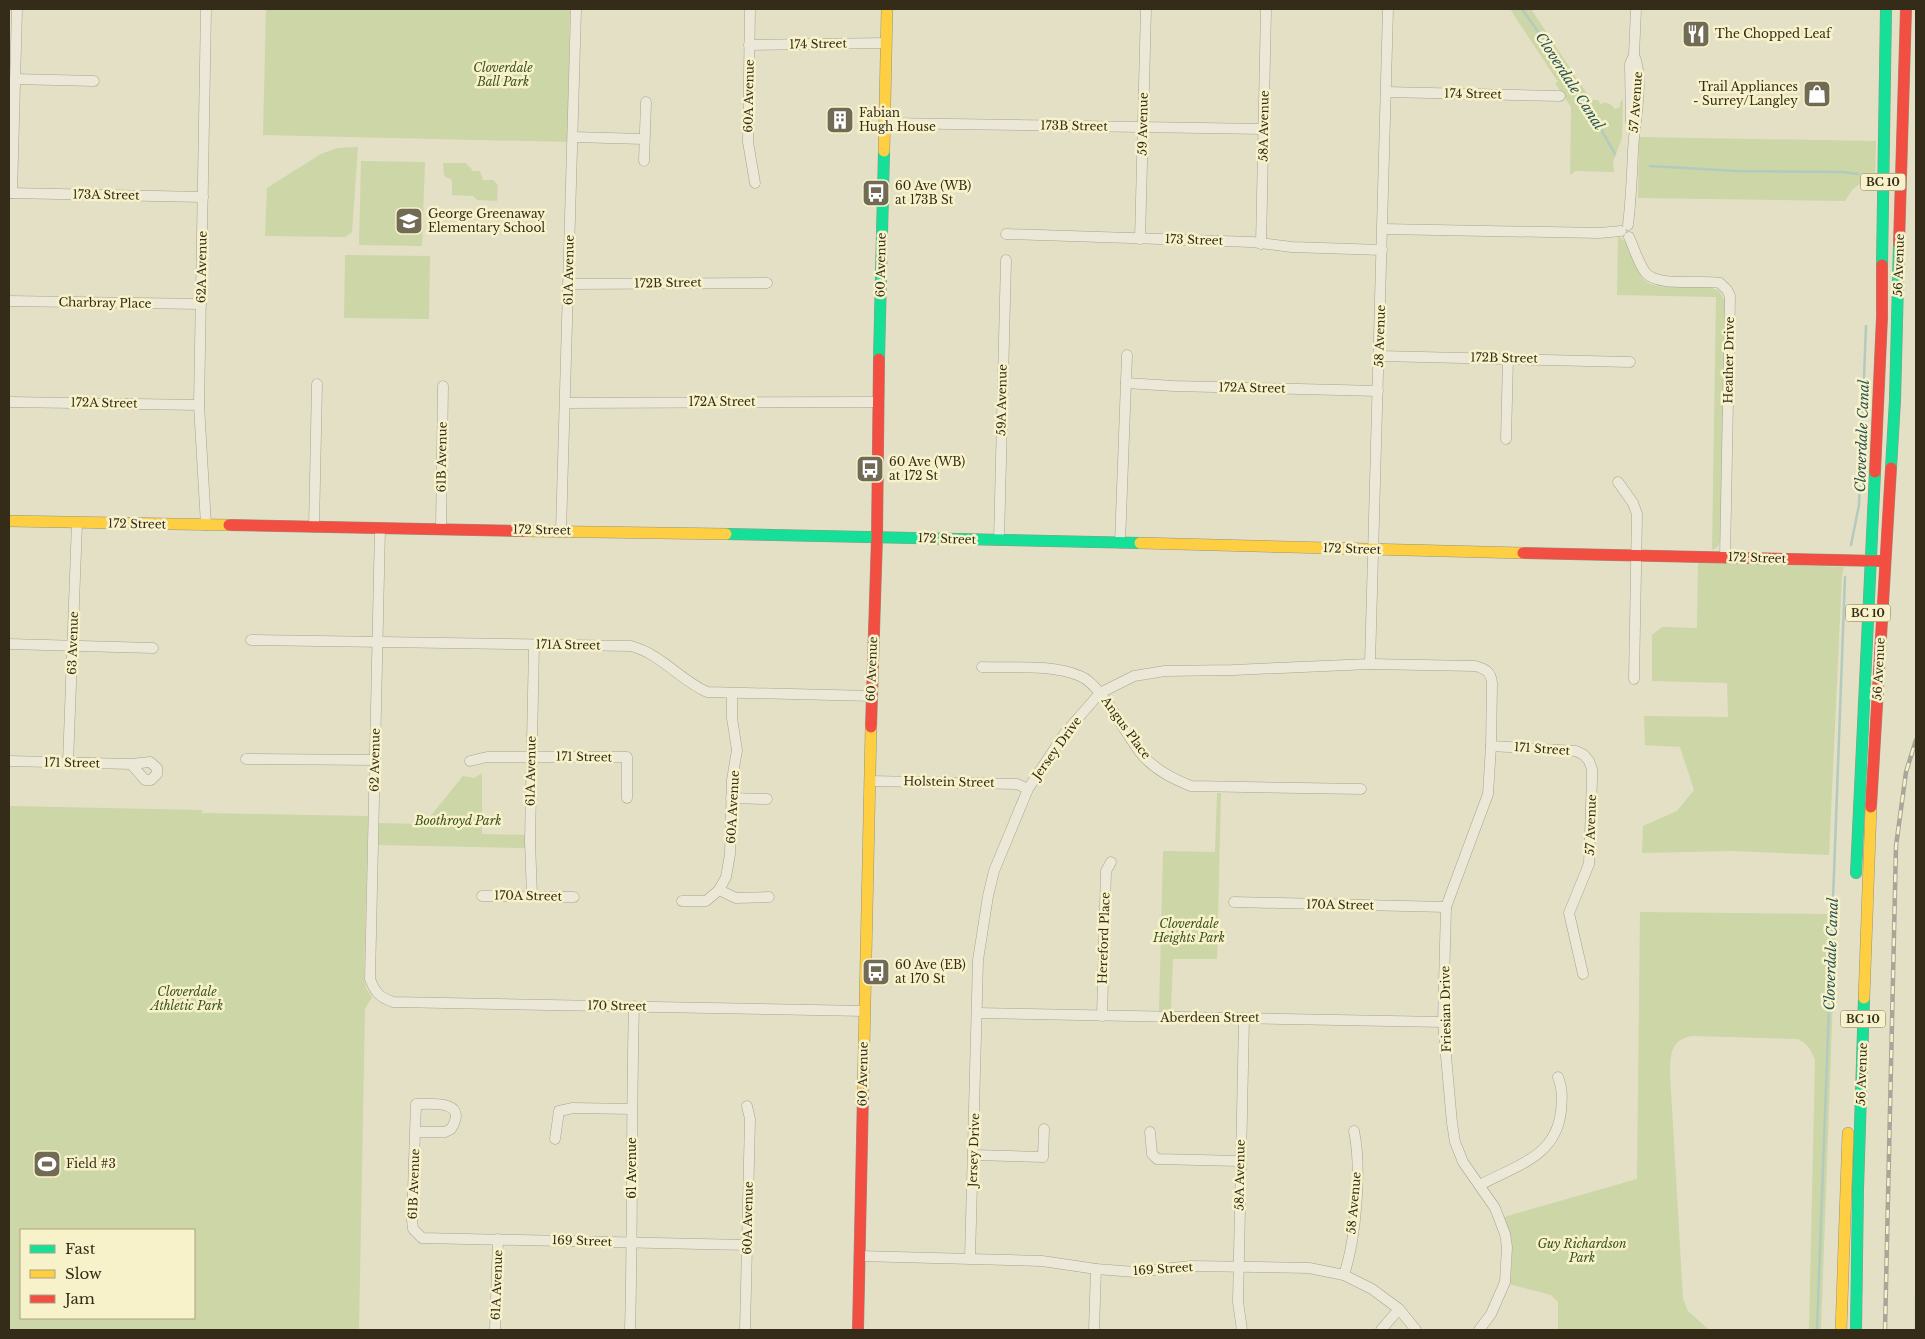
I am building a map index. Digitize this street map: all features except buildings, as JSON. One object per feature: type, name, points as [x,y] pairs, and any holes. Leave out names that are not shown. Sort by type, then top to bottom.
[{"type":"main road","name":"60 Avenue","points":[[858,1330],[864,1010],[877,537],[878,402],[887,9]]},
{"type":"main road","name":"56 Avenue","points":[[1856,882],[1882,317],[1886,9]]},
{"type":"main road","name":"56 Avenue","points":[[1856,1330],[1858,1189],[1868,866],[1895,400],[1906,9]]},
{"type":"main road","name":"172 Street","points":[[9,521],[877,537],[1885,562]]},
{"type":"main road","name":"56 Avenue","points":[[1841,1330],[1848,1118]]},
{"type":"street","points":[[10,193],[16,9]]},
{"type":"street","name":"62A Avenue","points":[[206,9],[199,405],[206,525]]},
{"type":"street","name":"61A Avenue","points":[[561,531],[576,9]]},
{"type":"street","name":"60A Avenue","points":[[750,9],[748,142],[755,183]]},
{"type":"street","name":"59 Avenue","points":[[1140,239],[1146,9]]},
{"type":"street","name":"58A Avenue","points":[[1261,244],[1266,9]]},
{"type":"street","name":"58 Avenue","points":[[1370,664],[1388,9]]},
{"type":"street","name":"57 Avenue","points":[[1626,231],[1631,205],[1639,65],[1634,55],[1636,9]]},
{"type":"street","name":"174 Street","points":[[750,45],[886,43]]},
{"type":"street","points":[[15,79],[94,81]]},
{"type":"street","name":"174 Street","points":[[1386,92],[1560,96]]},
{"type":"street","points":[[644,161],[646,102]]},
{"type":"street","name":"173B Street","points":[[884,123],[1264,129]]},
{"type":"street","points":[[573,137],[644,139]]},
{"type":"street","name":"173A Street","points":[[10,193],[203,197]]},
{"type":"street","points":[[1383,229],[1599,234],[1626,231]]},
{"type":"street","name":"Heather Drive","points":[[1626,231],[1642,268],[1649,276],[1659,280],[1720,283],[1730,296],[1725,557]]},
{"type":"street","name":"173 Street","points":[[1006,234],[1382,250]]},
{"type":"street","name":"59A Avenue","points":[[999,540],[1006,260]]},
{"type":"street","name":"172B Street","points":[[569,284],[767,283]]},
{"type":"street","name":"Charbray Place","points":[[9,301],[201,304]]},
{"type":"street","points":[[1120,543],[1127,355]]},
{"type":"street","name":"172B Street","points":[[1379,356],[1630,362]]},
{"type":"street","points":[[1506,438],[1508,358]]},
{"type":"street","name":"172A Street","points":[[1126,383],[1378,391]]},
{"type":"street","points":[[314,527],[317,384]]},
{"type":"street","name":"61B Avenue","points":[[441,529],[443,386]]},
{"type":"street","name":"172A Street","points":[[9,402],[199,405]]},
{"type":"street","name":"172A Street","points":[[566,403],[878,402]]},
{"type":"street","points":[[1618,482],[1633,503],[1637,514],[1634,679]]},
{"type":"street","name":"63 Avenue","points":[[68,763],[77,523]]},
{"type":"street","name":"62 Avenue","points":[[374,991],[370,979],[380,528]]},
{"type":"street","name":"171A Street","points":[[251,640],[631,646],[646,650],[694,686],[707,692],[872,696]]},
{"type":"street","points":[[9,644],[153,648]]},
{"type":"street","name":"61A Avenue","points":[[532,896],[530,841],[534,645]]},
{"type":"street","name":"Jersey Drive","points":[[970,1258],[978,960],[988,896],[998,862],[1028,789],[1065,733],[1100,693],[1134,676],[1165,670],[1233,670],[1370,664],[1475,666],[1486,670],[1490,675]]},
{"type":"street","name":"Angus Place","points":[[982,667],[1060,669],[1083,676],[1100,693],[1143,756],[1166,776],[1191,786],[1361,789]]},
{"type":"street","name":"Friesian Drive","points":[[1479,1330],[1498,1302],[1505,1282],[1507,1255],[1505,1234],[1501,1221],[1488,1196],[1464,1162],[1455,1142],[1444,1022],[1446,908],[1485,804],[1489,785],[1492,683],[1490,675]]},
{"type":"street","name":"60A Avenue","points":[[719,890],[726,877],[730,854],[732,780],[737,750],[732,718],[732,693]]},
{"type":"street","name":"171 Street","points":[[1491,746],[1576,752],[1584,755],[1589,762]]},
{"type":"street","name":"171 Street","points":[[470,761],[487,757],[627,757],[627,798]]},
{"type":"street","points":[[246,759],[375,760]]},
{"type":"street","name":"171 Street","points":[[10,762],[131,764]]},
{"type":"street","name":"57 Avenue","points":[[1583,974],[1569,913],[1587,873],[1591,855],[1592,769],[1589,762]]},
{"type":"street","name":"Holstein Street","points":[[870,781],[1017,784],[1028,789]]},
{"type":"street","points":[[731,798],[767,799]]},
{"type":"street","name":"Hereford Place","points":[[1102,1016],[1106,871],[1111,862]]},
{"type":"street","points":[[682,901],[706,901],[719,890],[736,898],[769,897]]},
{"type":"street","name":"170A Street","points":[[482,896],[574,897]]},
{"type":"street","name":"170A Street","points":[[1234,902],[1446,908]]},
{"type":"street","name":"170 Street","points":[[374,991],[382,998],[393,1002],[864,1010]]},
{"type":"street","name":"61 Avenue","points":[[630,1330],[634,1006]]},
{"type":"street","name":"Aberdeen Street","points":[[977,1013],[1444,1022]]},
{"type":"street","name":"58A Avenue","points":[[1242,1330],[1238,1302],[1244,1019]]},
{"type":"street","points":[[1480,1185],[1530,1161],[1550,1141],[1560,1116],[1562,1087],[1558,1078]]},
{"type":"street","name":"60A Avenue","points":[[745,1330],[750,1119],[747,1106]]},
{"type":"street","points":[[555,1139],[559,1111],[574,1108],[632,1109]]},
{"type":"street","points":[[974,1155],[1044,1157],[1044,1129]]},
{"type":"street","name":"61B Avenue","points":[[415,1132],[412,1220],[413,1229],[417,1235]]},
{"type":"street","points":[[1150,1132],[1152,1154],[1157,1159],[1240,1161]]},
{"type":"street","name":"58 Avenue","points":[[1344,1275],[1357,1203],[1357,1148],[1354,1132]]},
{"type":"street","name":"169 Street","points":[[417,1235],[428,1238],[747,1246]]},
{"type":"street","name":"61A Avenue","points":[[495,1330],[498,1239]]},
{"type":"street","name":"169 Street","points":[[859,1256],[1042,1260],[1096,1269],[1136,1272],[1174,1267],[1309,1268],[1344,1275],[1372,1289],[1399,1309],[1416,1330]]},
{"type":"street","points":[[1094,1330],[1096,1269]]},
{"type":"street","points":[[1381,1330],[1399,1309]]},
{"type":"green space","name":"Cloverdale Ball Park","points":[[266,9],[570,9],[569,142],[263,135]]},
{"type":"green space","points":[[1510,9],[1531,9],[1591,100],[1598,100],[1601,105],[1604,102],[1610,104],[1615,109],[1620,107],[1623,99],[1622,138],[1613,162],[1614,172],[1576,171],[1570,175],[1571,107],[1555,83],[1558,82]]},
{"type":"green space","points":[[1639,137],[1876,141],[1875,185],[1874,187],[1869,181],[1865,180],[1853,189],[1845,201],[1638,198]]},
{"type":"green space","points":[[358,147],[352,232],[345,237],[265,236],[267,188],[321,154],[337,148]]},
{"type":"green space","points":[[361,161],[425,162],[422,246],[359,245]]},
{"type":"green space","points":[[443,163],[466,163],[473,171],[480,171],[483,180],[493,180],[498,185],[497,201],[477,200],[473,196],[452,195],[452,180],[444,176]]},
{"type":"green space","points":[[1618,237],[1628,246],[1640,275],[1651,284],[1656,286],[1710,287],[1719,291],[1725,301],[1721,536],[1720,543],[1712,550],[1716,297],[1617,295]]},
{"type":"green space","points":[[345,255],[430,256],[429,319],[344,318]]},
{"type":"green space","points":[[1698,561],[1844,567],[1842,576],[1829,855],[1732,851],[1642,853],[1643,826],[1677,811],[1694,790],[1680,747],[1645,745],[1644,716],[1728,717],[1727,683],[1652,681],[1652,635],[1662,627],[1697,628]]},
{"type":"green space","name":"Boothroyd Park","points":[[482,773],[482,834],[525,835],[525,848],[378,845],[379,823],[424,824],[463,776],[474,778]]},
{"type":"green space","name":"Cloverdale Heights Park","points":[[1217,793],[1221,793],[1217,959],[1173,959],[1171,1012],[1159,1012],[1163,851],[1215,852]]},
{"type":"green space","name":"Cloverdale Athletic Park","points":[[9,806],[202,810],[202,813],[368,816],[364,979],[366,988],[372,997],[365,1009],[359,1330],[9,1330]]},
{"type":"green space","name":"Guy Richardson Park","points":[[1640,912],[1836,914],[1821,1330],[1809,1330],[1815,1060],[1809,1048],[1798,1039],[1692,1036],[1679,1041],[1673,1049],[1670,1073],[1683,1299],[1688,1311],[1709,1330],[1558,1330],[1558,1302],[1551,1295],[1509,1284],[1511,1250],[1504,1217],[1637,1179]]},
{"type":"waterway","name":"Cloverdale Canal","points":[[1522,9],[1577,87],[1615,154]]},
{"type":"waterway","name":"Cloverdale Canal","points":[[1650,166],[1737,171],[1843,172],[1858,174]]},
{"type":"waterway","name":"Cloverdale Canal","points":[[1851,545],[1859,505],[1866,326]]},
{"type":"waterway","name":"Cloverdale Canal","points":[[1817,1330],[1845,577]]},
{"type":"waterway","points":[[1916,1297],[1916,1330]]},
{"type":"railway","points":[[1885,1330],[1896,846],[1906,772],[1916,740]]},
{"type":"traffic: fast","points":[[1882,265],[1886,9]]},
{"type":"traffic: fast","points":[[879,359],[884,151]]},
{"type":"traffic: fast","points":[[1891,468],[1895,400],[1899,244]]},
{"type":"traffic: fast","points":[[1856,873],[1875,472]]},
{"type":"traffic: fast","points":[[726,534],[1140,543]]},
{"type":"traffic: fast","points":[[1856,1330],[1864,998]]},
{"type":"traffic: slow","points":[[884,151],[887,9]]},
{"type":"traffic: slow","points":[[9,521],[229,525]]},
{"type":"traffic: slow","points":[[526,531],[726,534]]},
{"type":"traffic: slow","points":[[1140,543],[1523,553]]},
{"type":"traffic: slow","points":[[863,1093],[871,727]]},
{"type":"traffic: slow","points":[[1864,998],[1871,807]]},
{"type":"traffic: slow","points":[[1841,1330],[1848,1133]]},
{"type":"traffic: jam","points":[[1899,244],[1906,9]]},
{"type":"traffic: jam","points":[[1875,472],[1882,317],[1882,265]]},
{"type":"traffic: jam","points":[[871,727],[877,537],[879,359]]},
{"type":"traffic: jam","points":[[1871,807],[1891,468]]},
{"type":"traffic: jam","points":[[229,525],[526,531]]},
{"type":"traffic: jam","points":[[1523,553],[1880,561]]},
{"type":"traffic: jam","points":[[858,1330],[863,1093]]},
{"type":"place","name":"The Chopped Leaf","points":[[1696,34]]},
{"type":"place","name":"Trail Appliances - Surrey/Langley","points":[[1817,94]]},
{"type":"place","name":"Fabian Hugh House","points":[[840,120]]},
{"type":"place","name":"60 Ave (WB) at 173B St","points":[[876,193]]},
{"type":"place","name":"George Greenaway Elementary School","points":[[409,221]]},
{"type":"place","name":"60 Ave (WB) at 172 St","points":[[870,469]]},
{"type":"place","name":"60 Ave (EB) at 170 St","points":[[876,972]]},
{"type":"place","name":"Field #3","points":[[47,1164]]}]
